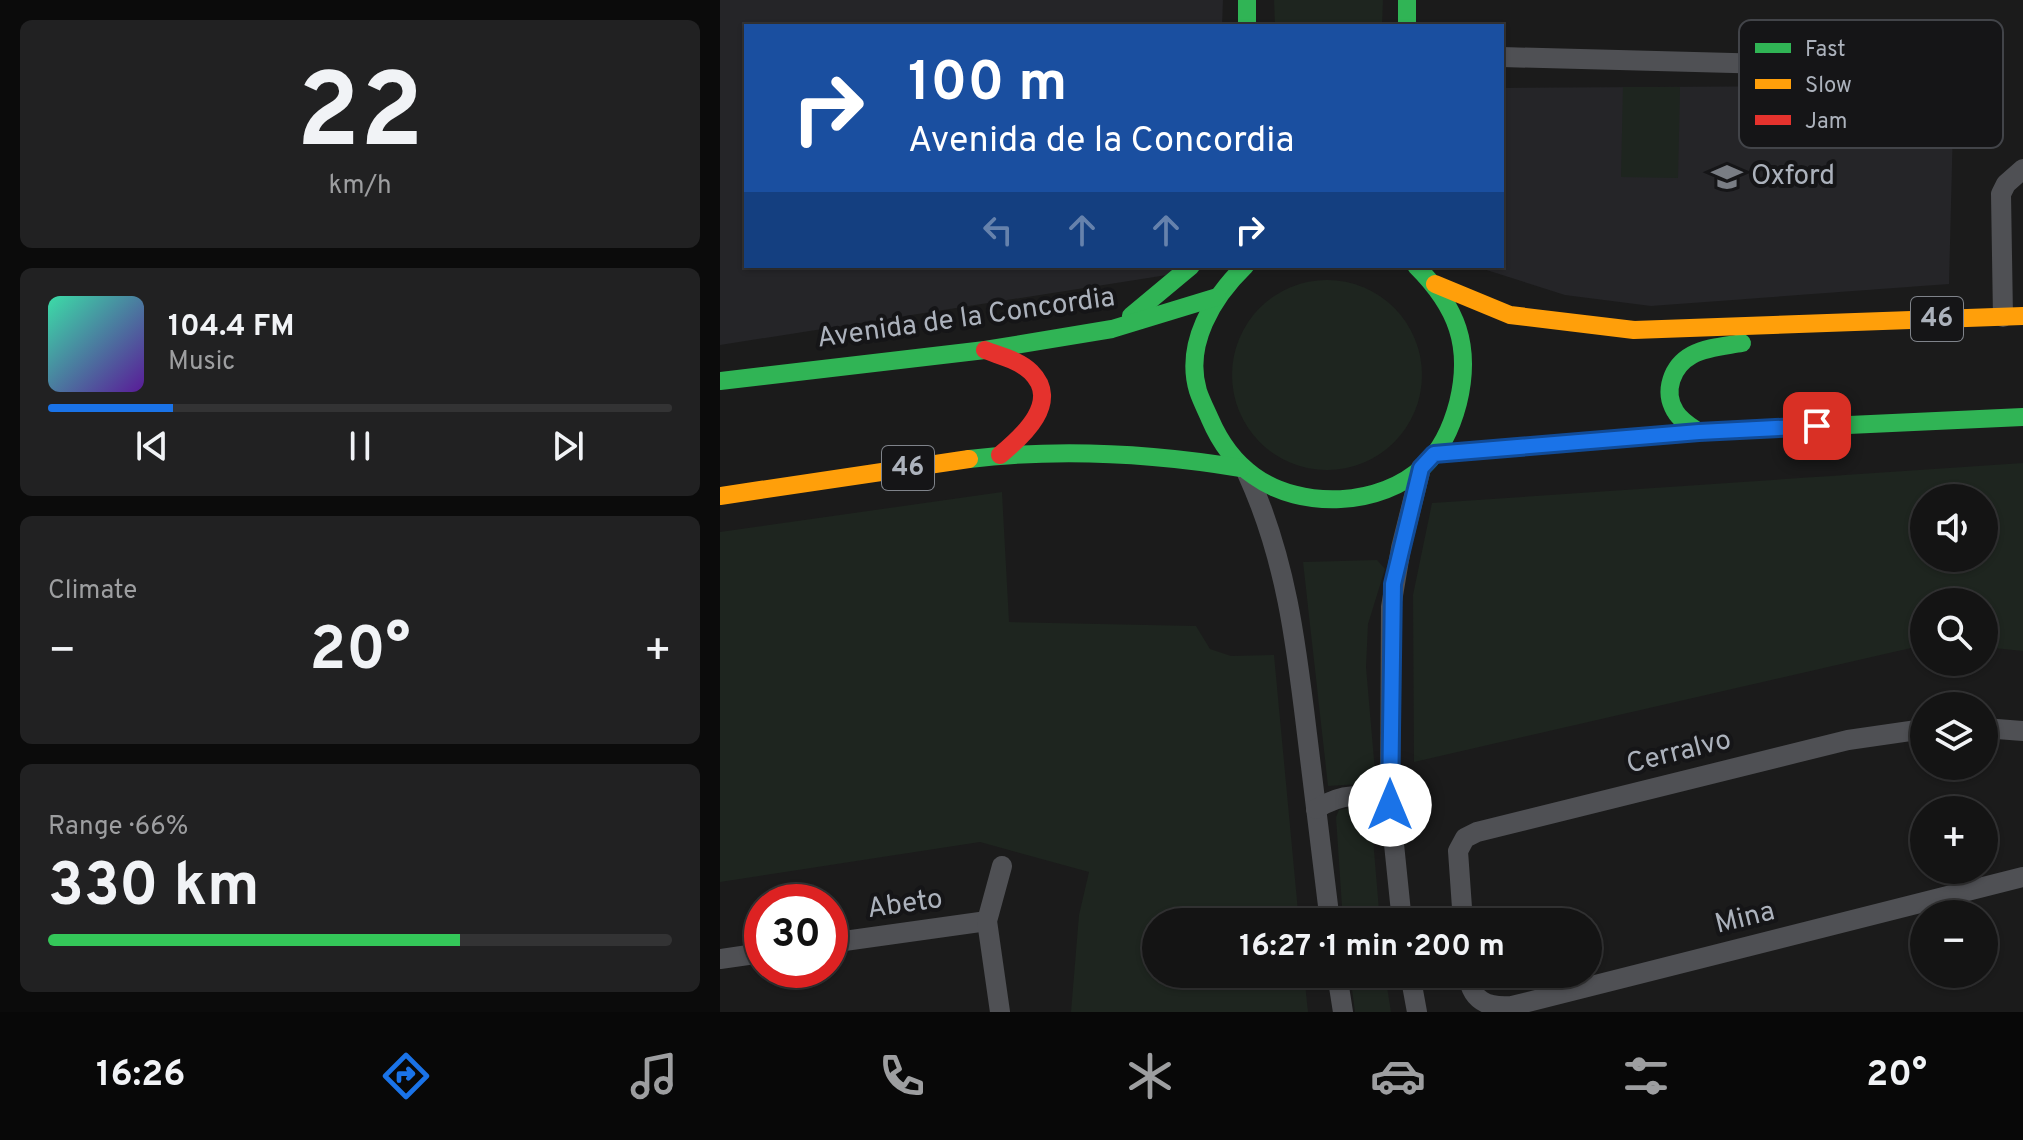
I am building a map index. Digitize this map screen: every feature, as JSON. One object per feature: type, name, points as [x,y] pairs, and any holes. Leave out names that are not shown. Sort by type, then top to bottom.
[{"type":"main road","points":[[1247,0],[1247,24]]},
{"type":"main road","points":[[1407,0],[1407,24]]},
{"type":"main road","points":[[1112,329],[1152,301],[1189,268]]},
{"type":"main road","name":"46","points":[[1236,270],[1203,324],[1197,355],[1197,385],[1205,416],[1220,445],[1244,471],[1267,486],[1297,498],[1335,502],[1372,496],[1406,480],[1428,461],[1453,426],[1463,394],[1465,360],[1456,320],[1435,284],[1418,268]]},
{"type":"main road","name":"46","points":[[1435,284],[1510,315],[1578,325],[1670,330],[2013,317]]},
{"type":"main road","name":"Avenida de la Concordia","points":[[720,381],[985,350],[1112,329],[1217,297]]},
{"type":"main road","points":[[1699,432],[1684,422],[1675,411],[1670,397],[1670,382],[1679,364],[1703,351],[1823,324]]},
{"type":"main road","points":[[985,350],[1033,374],[1042,400],[1034,424],[1000,455]]},
{"type":"main road","name":"46","points":[[1428,461],[1699,432],[2023,417]]},
{"type":"main road","name":"46","points":[[720,496],[1030,452],[1130,453],[1201,459],[1244,471]]},
{"type":"street","points":[[1504,57],[1739,63]]},
{"type":"street","points":[[2013,317],[2001,194],[2013,176],[2023,169]]},
{"type":"street","points":[[1401,908],[1390,805],[1393,584],[1428,461]]},
{"type":"street","points":[[1244,471],[1266,515],[1296,640],[1328,908]]},
{"type":"street","points":[[1998,729],[2023,731]]},
{"type":"street","name":"Cerralvo","points":[[1462,908],[1458,851],[1465,838],[1477,832],[1848,740],[1910,731]]},
{"type":"street","points":[[1316,809],[1329,801],[1361,795],[1390,805]]},
{"type":"street","points":[[1000,1012],[987,921],[1002,866]]},
{"type":"street","name":"Mina","points":[[1602,983],[2023,877]]},
{"type":"street","name":"Abeto","points":[[848,940],[987,921]]},
{"type":"street","points":[[720,959],[744,956]]},
{"type":"street","points":[[1339,988],[1341,1008]]},
{"type":"street","points":[[1413,988],[1417,1012]]},
{"type":"street","name":"Mina","points":[[1472,988],[1481,1003],[1496,1008],[1583,988]]},
{"type":"shaded area","points":[[720,0],[1223,0],[1222,24],[744,24],[744,268],[1212,268],[720,345]]},
{"type":"shaded area","points":[[1274,0],[1383,0],[1382,24],[1275,24]]},
{"type":"shaded area","name":"Oxford","points":[[1739,86],[1739,148],[1952,148],[1949,284],[1651,306],[1565,295],[1480,268],[1504,268],[1504,88]]},
{"type":"shaded area","points":[[1623,87],[1680,87],[1678,178],[1621,177]]},
{"type":"shaded area","points":[[1327,280],[1363,287],[1394,308],[1415,339],[1422,375],[1415,411],[1394,442],[1363,463],[1327,470],[1291,463],[1260,442],[1239,411],[1232,375],[1239,339],[1260,308],[1291,287]]},
{"type":"shaded area","points":[[2023,463],[2023,651],[1998,648],[1998,588],[1910,588],[1910,648],[1414,762],[1413,595],[1432,503]]},
{"type":"shaded area","points":[[1002,492],[1009,622],[1196,626],[1210,649],[1231,656],[1274,655],[1298,908],[1142,908],[1142,988],[1305,988],[1308,1012],[1071,1012],[1079,915],[1089,872],[980,842],[720,882],[720,532]]},
{"type":"shaded area","points":[[1377,560],[1385,569],[1368,624],[1366,667],[1376,783],[1328,786],[1303,562]]},
{"type":"shaded area","points":[[1355,807],[1371,815],[1379,908],[1342,908],[1336,817],[1339,810]]},
{"type":"shaded area","points":[[1352,988],[1387,988],[1391,1012],[1355,1012]]},
{"type":"traffic: fast","points":[[1247,0],[1247,24]]},
{"type":"traffic: fast","points":[[1407,0],[1407,24]]},
{"type":"traffic: fast","points":[[1131,316],[1189,268]]},
{"type":"traffic: fast","points":[[1243,268],[1222,292],[1204,322],[1195,356],[1198,391],[1223,443],[1240,464],[1273,487],[1317,499],[1364,496],[1386,490],[1424,466],[1446,437],[1456,412],[1462,382],[1462,345],[1451,312],[1418,268]]},
{"type":"traffic: fast","points":[[720,381],[985,350],[1112,329],[1217,297]]},
{"type":"traffic: fast","points":[[1699,432],[1680,417],[1671,403],[1670,387],[1675,372],[1685,360],[1698,352],[1742,343]]},
{"type":"traffic: fast","points":[[1434,454],[1699,432],[2023,417]]},
{"type":"traffic: fast","points":[[969,459],[1038,454],[1105,454],[1241,468]]},
{"type":"traffic: slow","points":[[1435,284],[1510,315],[1634,330],[2023,316]]},
{"type":"traffic: slow","points":[[720,496],[969,459]]},
{"type":"traffic: jam","points":[[985,350],[1026,368],[1039,383],[1042,395],[1035,418],[1000,455]]},
{"type":"place","name":"Oxford","points":[[1727,177]]},
{"type":"route","points":[[1390,805],[1393,584],[1421,468],[1434,454],[1699,432],[1817,426]]}]
